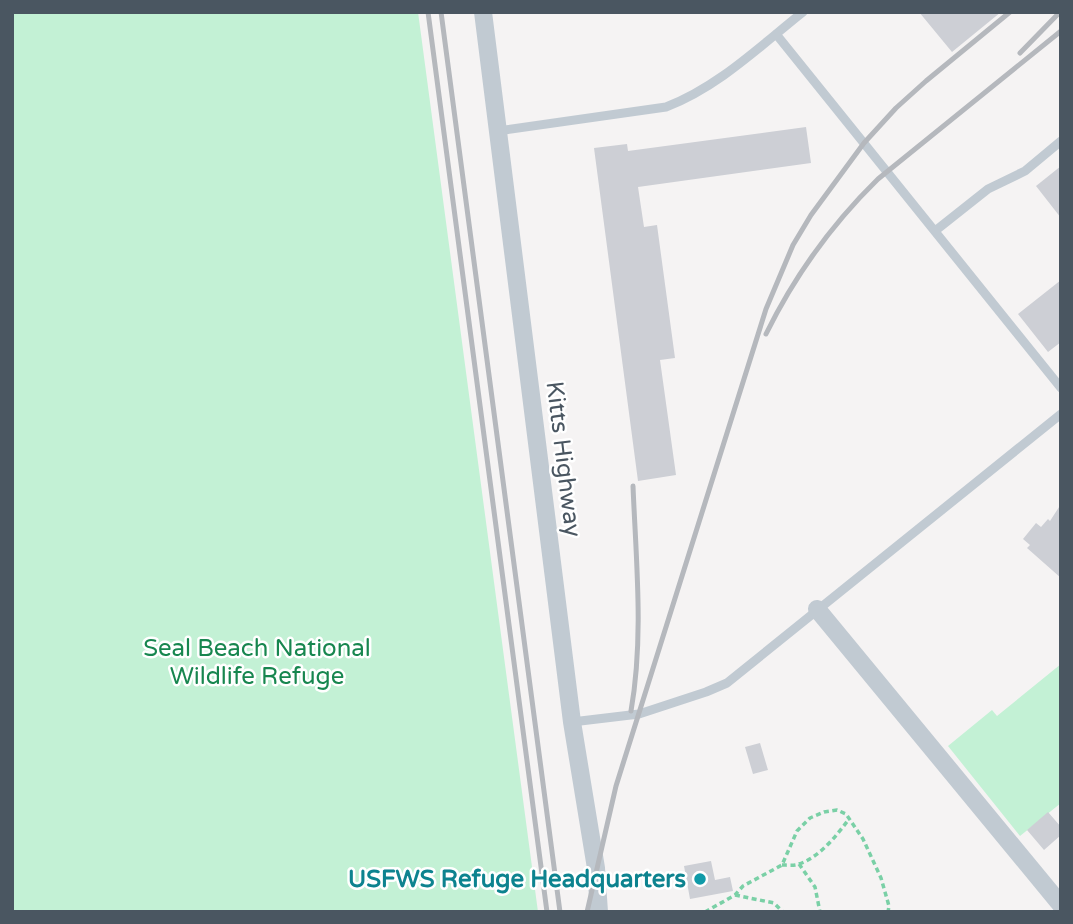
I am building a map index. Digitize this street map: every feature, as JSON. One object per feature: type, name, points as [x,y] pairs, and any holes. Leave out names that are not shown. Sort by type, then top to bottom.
[{"type":"street","name":"Kitts Highway","points":[[483,12],[572,722],[596,868],[599,912]]},
{"type":"street","points":[[817,609],[1061,905]]},
{"type":"lane","points":[[498,131],[666,107],[690,98],[712,85],[803,12]]},
{"type":"lane","points":[[776,34],[1061,388]]},
{"type":"lane","points":[[935,231],[988,190],[1025,171],[1061,141]]},
{"type":"lane","points":[[572,722],[639,714],[706,692],[727,682],[1061,414]]},
{"type":"path","points":[[782,865],[797,831],[810,818],[837,810],[846,814],[863,839],[881,878],[889,906],[888,912]]},
{"type":"path","points":[[705,912],[735,895],[743,886],[782,865],[799,864],[835,838],[849,819]]},
{"type":"path","points":[[799,864],[815,887],[820,912]]},
{"type":"path","points":[[735,895],[774,903],[780,911]]},
{"type":"green space","name":"Seal Beach National Wildlife Refuge","points":[[12,12],[418,12],[538,912],[12,912]]},
{"type":"green space","points":[[1061,664],[1061,803],[1020,836],[948,746],[992,710],[997,716]]},
{"type":"building","points":[[919,12],[1001,12],[952,52]]},
{"type":"building","points":[[806,127],[811,163],[638,187],[644,227],[657,225],[675,358],[660,360],[676,475],[638,481],[594,148],[627,144],[628,151]]},
{"type":"building","points":[[1061,166],[1061,218],[1036,186]]},
{"type":"building","points":[[1061,280],[1061,342],[1048,352],[1018,314]]},
{"type":"building","points":[[1061,504],[1061,578],[1027,548],[1030,545],[1023,539],[1036,523],[1041,527],[1048,519],[1050,521]]},
{"type":"building","points":[[760,743],[768,770],[753,774],[745,747]]},
{"type":"building","points":[[1048,812],[1061,827],[1061,835],[1044,850],[1027,830]]},
{"type":"building","name":"USFWS Refuge Headquarters","points":[[711,861],[715,880],[730,877],[733,891],[690,899],[684,866]]},
{"type":"railway","points":[[428,12],[547,912]]},
{"type":"railway","points":[[441,12],[560,912]]},
{"type":"railway","points":[[587,912],[616,786],[766,309],[793,245],[811,215],[864,143],[896,108],[1010,12]]},
{"type":"railway","points":[[1020,53],[1060,12]]},
{"type":"railway","points":[[766,334],[802,272],[830,232],[861,196],[878,179],[1061,31]]},
{"type":"railway","points":[[631,711],[638,627],[633,486]]},
{"type":"place","name":"USFWS Refuge Headquarters","points":[[700,879]]}]
